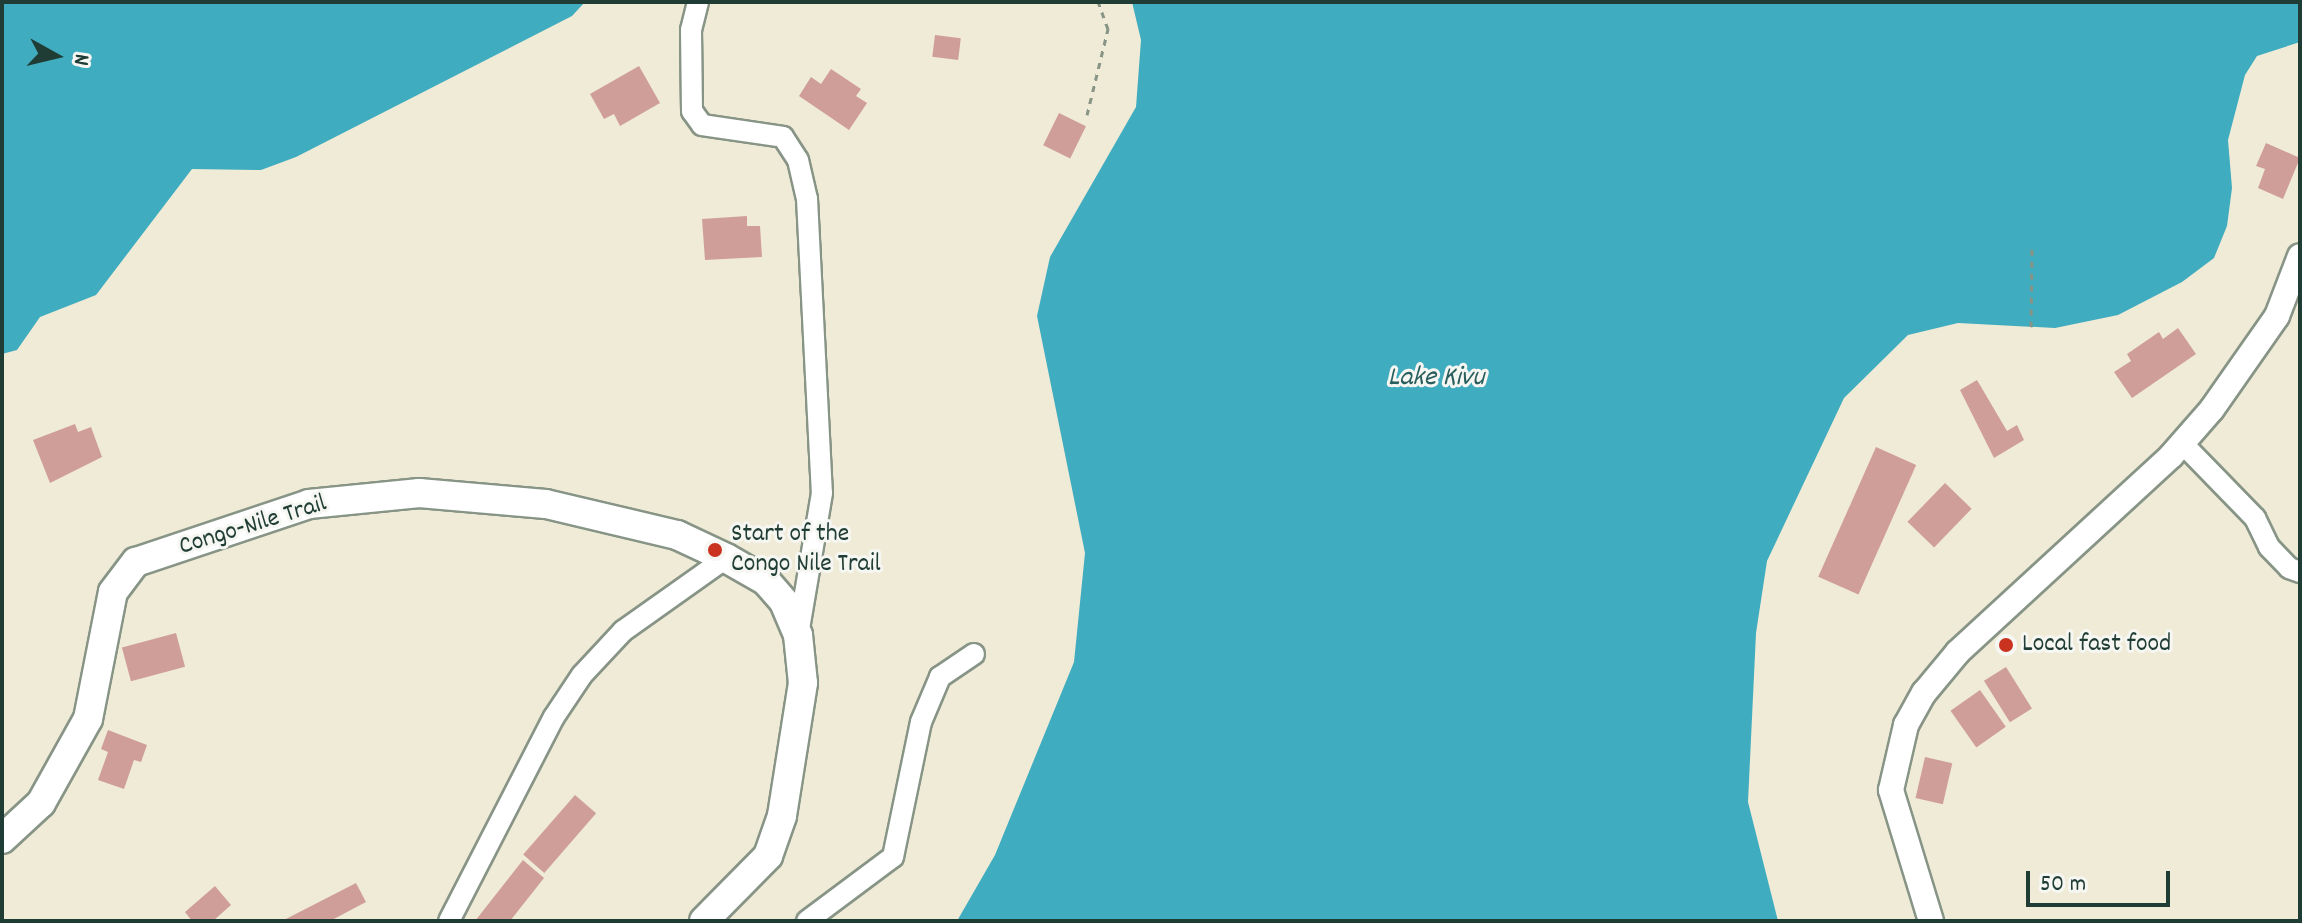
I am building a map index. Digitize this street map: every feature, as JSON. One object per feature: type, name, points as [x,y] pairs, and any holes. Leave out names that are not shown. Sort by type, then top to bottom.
[{"type":"main road","name":"Congo-Nile Trail","points":[[2,839],[41,803],[88,719],[113,592],[136,562],[309,504],[419,493],[546,504],[677,535],[726,558],[766,581],[784,602],[798,635],[803,683],[782,816],[768,856],[704,921]]},
{"type":"street","points":[[698,2],[691,30],[692,111],[702,125],[783,137],[798,160],[807,199],[822,493],[798,635]]},
{"type":"street","points":[[1931,921],[1891,790],[1906,725],[1924,693],[1958,652],[2182,443],[2256,352],[2277,316],[2300,256]]},
{"type":"street","points":[[2182,443],[2255,518],[2279,558],[2300,572]]},
{"type":"street","points":[[449,921],[554,717],[582,675],[623,631],[726,558]]},
{"type":"street","points":[[807,921],[893,857],[921,722],[940,677],[974,654]]},
{"type":"path","points":[[1087,115],[1108,29],[1098,2]]},
{"type":"path","points":[[2031,327],[2032,244]]},
{"type":"water","points":[[2,2],[585,2],[572,16],[296,157],[261,170],[192,169],[96,295],[40,317],[17,350],[2,354]]},
{"type":"water","name":"Lake Kivu","points":[[1132,2],[2300,2],[2300,42],[2257,56],[2245,75],[2228,140],[2232,188],[2227,226],[2214,258],[2182,282],[2118,315],[2055,328],[1958,323],[1908,335],[1844,398],[1767,561],[1756,633],[1748,802],[1778,921],[957,921],[995,855],[1074,662],[1085,553],[1037,316],[1050,257],[1136,107],[1141,40]]},
{"type":"building","points":[[935,35],[961,38],[958,60],[932,57]]},
{"type":"building","points":[[639,66],[660,103],[620,126],[614,114],[604,119],[590,94]]},
{"type":"building","points":[[831,69],[861,89],[856,96],[867,103],[849,130],[799,96],[811,77],[821,84]]},
{"type":"building","points":[[1059,113],[1086,126],[1070,159],[1043,145]]},
{"type":"building","points":[[2266,143],[2300,158],[2283,199],[2258,188],[2265,169],[2256,166]]},
{"type":"building","points":[[747,216],[747,226],[760,226],[762,257],[705,260],[702,219]]},
{"type":"building","points":[[2178,328],[2196,354],[2132,398],[2114,372],[2131,361],[2127,354],[2159,332],[2163,339]]},
{"type":"building","points":[[1977,380],[2007,431],[2017,425],[2024,440],[1994,458],[1960,390]]},
{"type":"building","points":[[75,424],[78,432],[91,427],[102,457],[50,483],[33,440]]},
{"type":"building","points":[[1876,447],[1916,465],[1858,595],[1818,577]]},
{"type":"building","points":[[1945,483],[1972,509],[1934,548],[1907,522]]},
{"type":"building","points":[[176,633],[185,667],[131,681],[122,647]]},
{"type":"building","points":[[2006,667],[2032,709],[2010,722],[1984,681]]},
{"type":"building","points":[[1980,690],[2006,727],[1976,748],[1951,711]]},
{"type":"building","points":[[108,730],[147,745],[141,762],[134,760],[124,789],[98,780],[108,752],[101,749]]},
{"type":"building","points":[[1925,757],[1952,763],[1943,804],[1916,798]]},
{"type":"building","points":[[575,795],[596,813],[544,873],[523,855]]},
{"type":"building","points":[[523,860],[544,878],[510,921],[475,921]]},
{"type":"building","points":[[356,883],[366,902],[330,921],[282,921]]},
{"type":"building","points":[[215,886],[231,905],[213,921],[192,921],[185,912]]},
{"type":"place","name":"Start of the Congo Nile Trail","points":[[715,550]]},
{"type":"place","name":"Local fast food","points":[[2006,645]]}]
